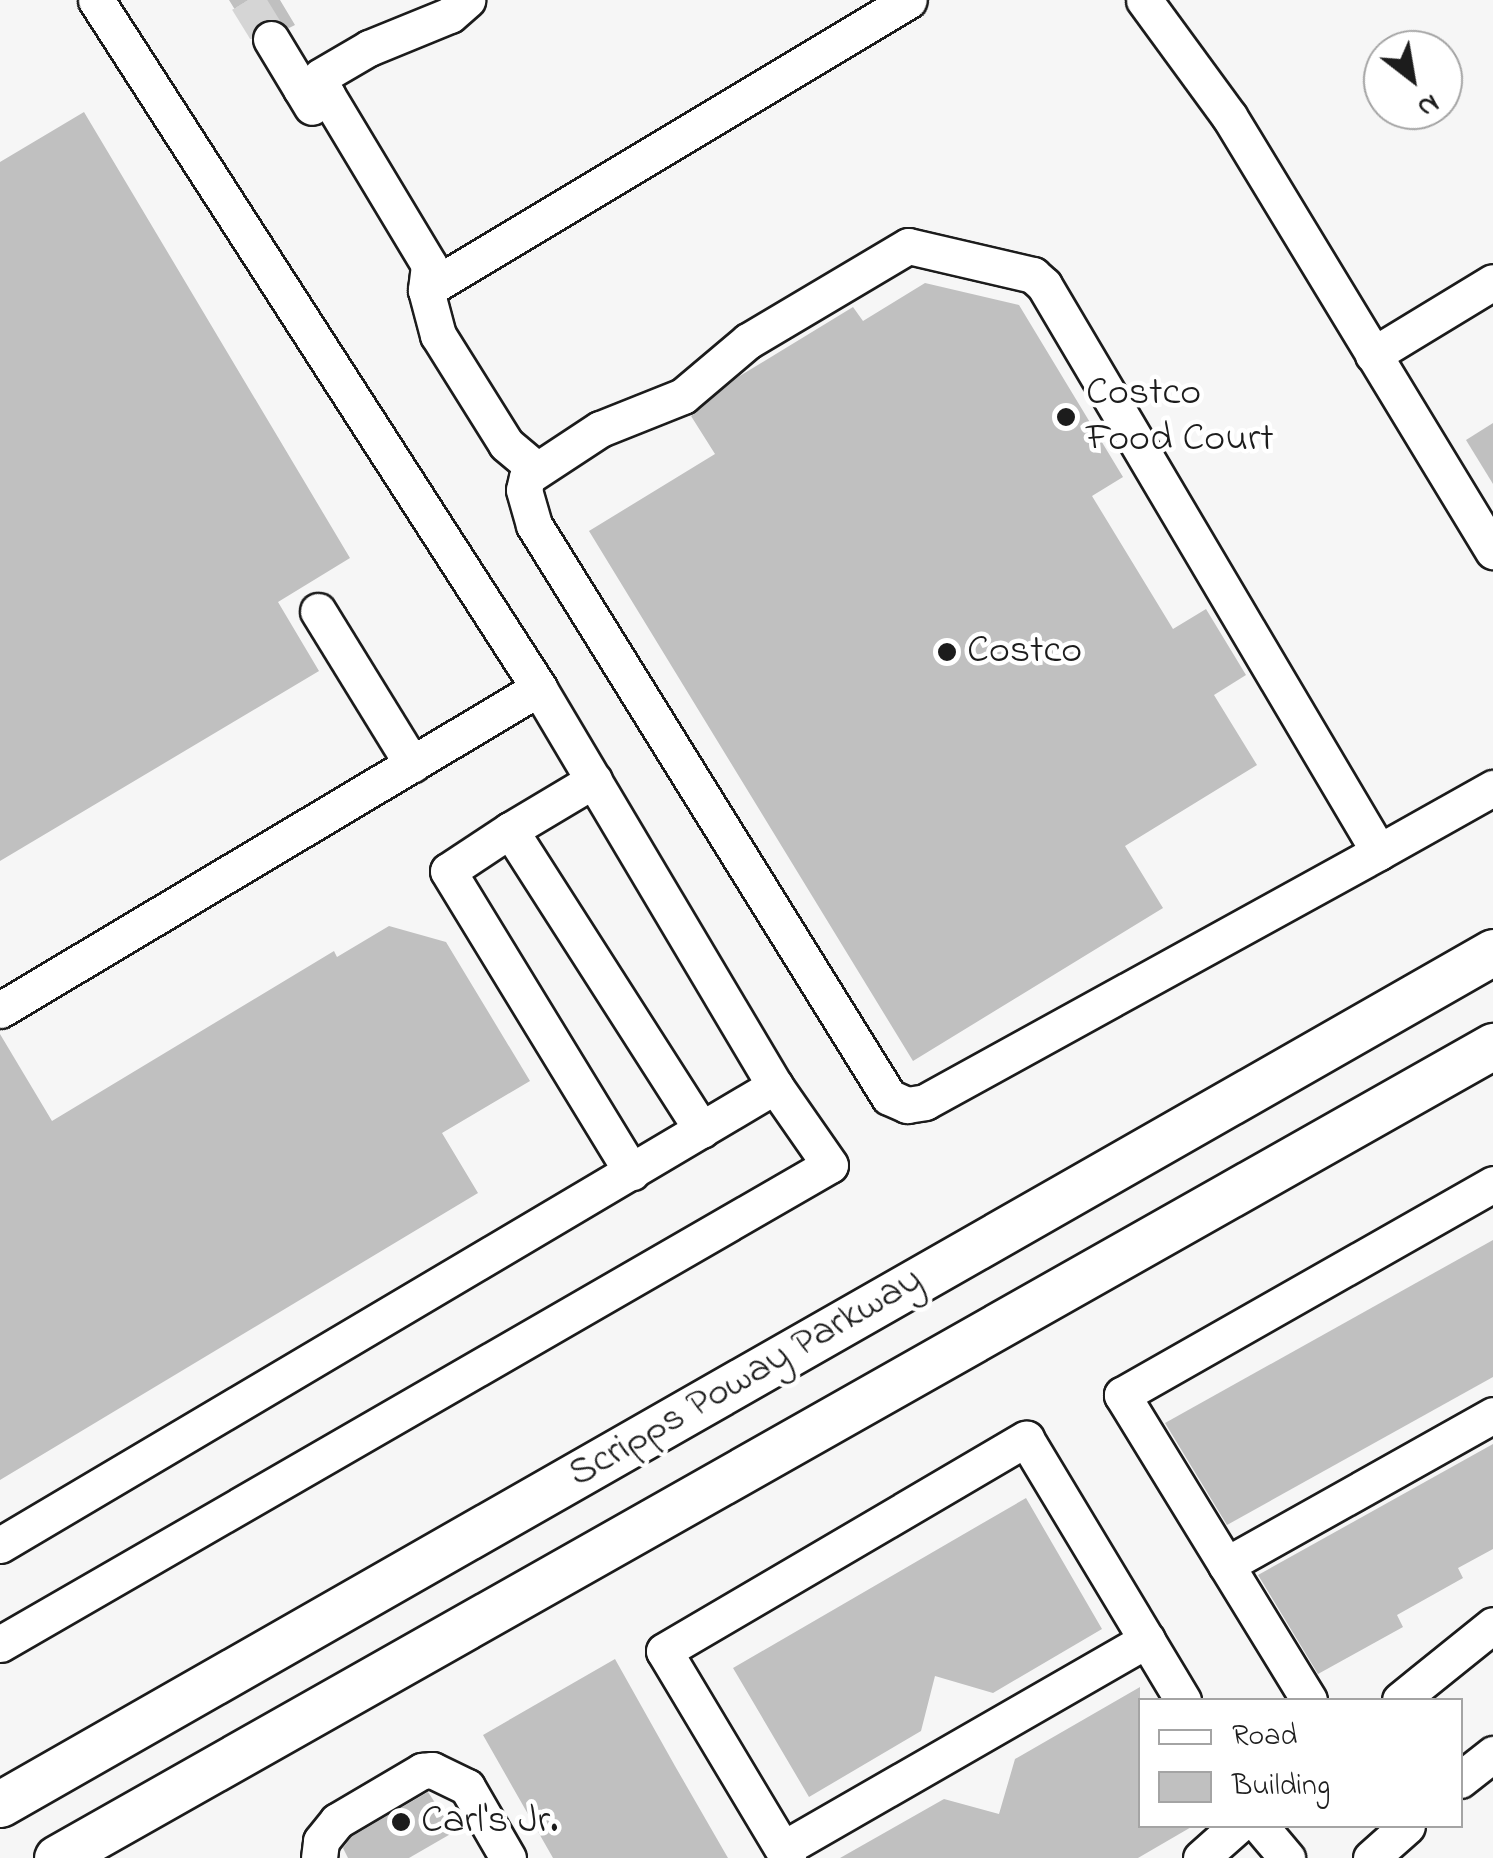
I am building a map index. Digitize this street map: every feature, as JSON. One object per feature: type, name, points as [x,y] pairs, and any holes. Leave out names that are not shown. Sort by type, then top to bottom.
[{"type":"main road","name":"Scripps Poway Parkway","points":[[0,1804],[1493,952]]},
{"type":"main road","name":"Scripps Poway Parkway","points":[[56,1858],[1493,1046]]},
{"type":"street","points":[[0,1644],[830,1165],[776,1086],[539,688],[96,0]]},
{"type":"street","points":[[307,90],[322,76],[369,48],[450,15],[467,0]]},
{"type":"street","points":[[426,290],[909,0]]},
{"type":"street","points":[[1144,0],[1228,116],[1493,550]]},
{"type":"street","points":[[271,39],[307,90],[410,276],[426,290],[438,335],[506,444],[535,468]]},
{"type":"street","points":[[1379,852],[1044,285],[1032,275],[908,246],[748,341],[682,396],[600,429],[535,468],[524,490],[534,525],[889,1096],[907,1106],[925,1102],[1379,852],[1493,788]]},
{"type":"street","points":[[1374,354],[1493,282]]},
{"type":"street","points":[[318,611],[412,764]]},
{"type":"street","points":[[0,1010],[539,688]]},
{"type":"street","points":[[594,780],[448,871],[632,1172]]},
{"type":"street","points":[[510,830],[702,1130]]},
{"type":"street","points":[[0,1545],[776,1086]]},
{"type":"street","points":[[1308,1698],[1122,1395],[1493,1184]]},
{"type":"street","points":[[1226,1565],[1493,1416]]},
{"type":"street","points":[[1147,1640],[786,1854],[664,1651],[1026,1438],[1182,1698]]},
{"type":"street","points":[[1403,1698],[1493,1626]]},
{"type":"street","points":[[1463,1778],[1493,1754]]},
{"type":"street","points":[[319,1858],[321,1840],[337,1821],[422,1771],[432,1770],[466,1787],[508,1858]]},
{"type":"street","points":[[1201,1858],[1235,1828]]},
{"type":"street","points":[[1262,1828],[1287,1858]]},
{"type":"building","points":[[229,0],[280,0],[295,25],[289,28],[270,18],[259,21],[251,36]]},
{"type":"building","points":[[84,112],[350,558],[278,602],[319,671],[0,861],[0,162]]},
{"type":"building","name":"Costco","points":[[925,283],[1019,305],[1123,477],[1092,496],[1173,629],[1206,609],[1246,675],[1214,695],[1257,765],[1125,846],[1163,908],[913,1061],[589,531],[715,454],[691,416],[738,377],[853,307],[863,321]]},
{"type":"building","points":[[1493,423],[1493,484],[1466,440]]},
{"type":"building","points":[[389,926],[446,942],[530,1081],[442,1133],[478,1193],[0,1480],[0,1034],[52,1121],[334,951],[337,957]]},
{"type":"building","points":[[1493,1240],[1493,1377],[1227,1525],[1165,1423]]},
{"type":"building","points":[[1493,1444],[1493,1549],[1458,1568],[1463,1578],[1397,1615],[1403,1627],[1318,1674],[1258,1575]]},
{"type":"building","points":[[1026,1498],[1102,1629],[993,1693],[935,1676],[921,1731],[809,1797],[733,1668]]},
{"type":"building","points":[[615,1659],[728,1858],[553,1858],[483,1735]]},
{"type":"building","points":[[1140,1687],[1138,1828],[1190,1828],[1138,1858],[840,1858],[944,1799],[999,1814],[1015,1759]]},
{"type":"building","name":"Carl's Jr.","points":[[428,1792],[454,1832],[409,1858],[348,1858],[343,1848],[351,1837]]},
{"type":"tunnel","points":[[247,0],[271,39]]},
{"type":"place","name":"Costco Food Court","points":[[1066,417]]},
{"type":"place","name":"Costco","points":[[947,652]]},
{"type":"place","name":"Carl's Jr.","points":[[401,1822]]}]
